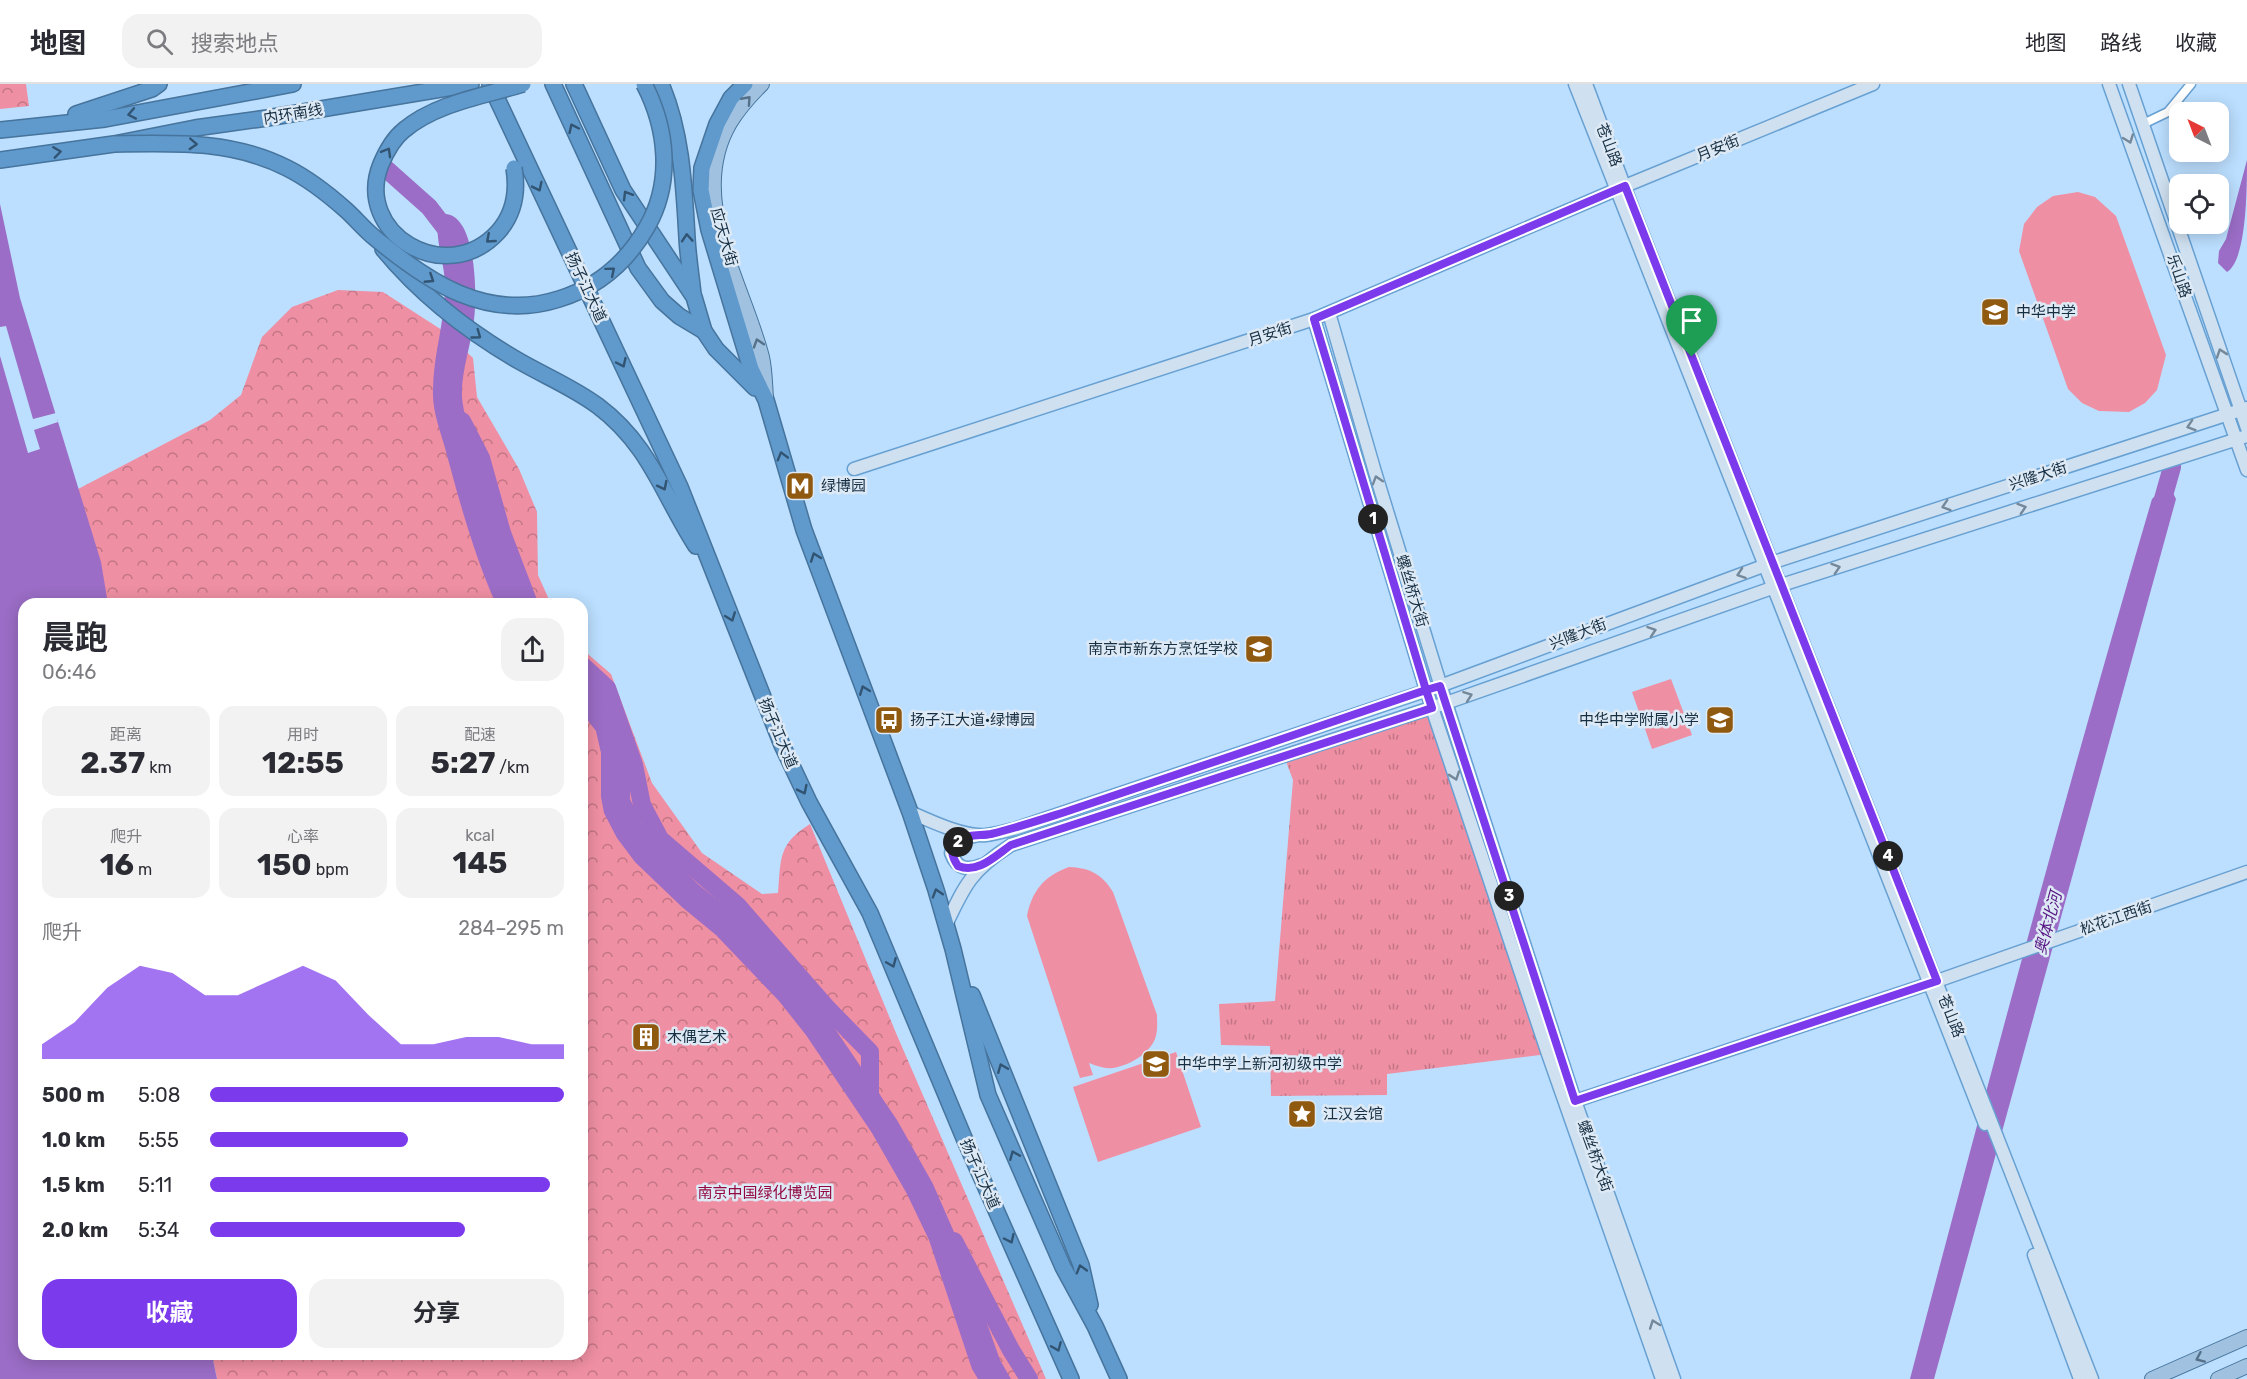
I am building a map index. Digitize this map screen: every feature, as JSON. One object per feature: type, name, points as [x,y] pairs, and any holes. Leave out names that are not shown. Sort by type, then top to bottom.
[{"type":"highway","points":[[0,130],[45,125],[103,107],[152,89],[159,84]]},
{"type":"highway","name":"内环南线","points":[[45,125],[105,119],[293,84]]},
{"type":"highway","name":"内环南线","points":[[114,144],[195,128],[471,84]]},
{"type":"highway","name":"扬子江大道","points":[[490,84],[680,487],[782,745],[809,802],[870,913],[964,1138],[1071,1379]]},
{"type":"highway","points":[[513,134],[516,181],[512,209],[499,231],[472,252],[443,256],[415,249],[394,233],[379,208],[376,177],[384,154],[404,130],[442,109],[523,84]]},
{"type":"highway","points":[[553,84],[647,284],[679,316],[704,331]]},
{"type":"highway","points":[[574,84],[624,190],[693,297]]},
{"type":"highway","points":[[0,160],[114,144],[217,145],[247,151],[287,168],[310,182],[344,208],[374,237],[430,280],[459,295],[488,303],[511,306],[540,305],[567,297],[593,285],[612,271],[627,256],[652,218],[663,179],[665,153],[661,126],[654,103],[644,84]]},
{"type":"highway","points":[[662,84],[673,119],[685,184],[687,241],[693,297],[704,331],[716,349],[766,400]]},
{"type":"highway","points":[[745,84],[731,98],[708,147],[702,168],[704,212],[751,369],[766,400],[798,511],[910,812],[953,949],[988,1095],[1063,1267],[1095,1326],[1119,1379]]},
{"type":"highway","points":[[374,237],[406,276],[458,321],[483,339],[599,406],[631,437],[662,482],[681,523],[715,576]]},
{"type":"highway","points":[[953,949],[1081,1265],[1095,1326]]},
{"type":"main road","name":"应天大街","points":[[762,84],[742,105],[729,124],[719,148],[713,172],[714,204],[724,245],[763,359],[766,400]]},
{"type":"main road","points":[[2152,1379],[2247,1337]]},
{"type":"main road","points":[[2218,1379],[2247,1366]]},
{"type":"street","name":"苍山路","points":[[1575,84],[1620,189],[1932,982],[2092,1379]]},
{"type":"street","name":"苍山路","points":[[1586,84],[1620,189]]},
{"type":"street","name":"月安街","points":[[854,469],[1314,319],[1873,84]]},
{"type":"street","name":"乐山路","points":[[2109,84],[2228,414],[2241,437],[2247,470]]},
{"type":"street","name":"乐山路","points":[[2129,84],[2244,410],[2247,428]]},
{"type":"street","points":[[2143,124],[2168,112],[2191,84]]},
{"type":"street","name":"螺丝桥大街","points":[[1329,313],[1440,686],[1575,1101],[1674,1379]]},
{"type":"street","name":"螺丝桥大街","points":[[1314,319],[1426,690],[1548,1054],[1662,1379]]},
{"type":"street","name":"兴隆大街","points":[[910,812],[954,830],[985,836],[1014,829],[1440,686],[1768,564],[2244,410]]},
{"type":"street","name":"兴隆大街","points":[[946,925],[972,875],[982,865],[1011,845],[1446,704],[1777,586],[2241,437]]},
{"type":"street","points":[[982,865],[973,869],[964,869],[958,866],[951,853],[953,846],[960,839],[985,836]]},
{"type":"street","name":"松花江西街","points":[[1575,1101],[1932,982],[2247,872]]},
{"type":"street","name":"苍山路","points":[[1998,1148],[2080,1379]]},
{"type":"green space","points":[[0,84],[26,84],[29,106],[0,109]]},
{"type":"green space","points":[[2078,192],[2095,197],[2116,216],[2166,355],[2157,390],[2145,403],[2129,412],[2099,411],[2082,403],[2068,389],[2019,251],[2024,224],[2037,207],[2053,196]]},
{"type":"green space","points":[[338,290],[383,292],[445,332],[473,358],[477,397],[519,469],[537,512],[538,575],[548,598],[106,598],[78,489],[210,420],[241,395],[262,337],[292,307]]},
{"type":"green space","name":"南京中国绿化博览园","points":[[588,654],[611,674],[652,783],[702,853],[762,894],[778,893],[783,853],[792,838],[810,824],[896,1033],[1046,1379],[217,1379],[213,1360],[588,1360]]},
{"type":"green space","points":[[1671,679],[1692,735],[1652,749],[1632,692]]},
{"type":"green space","points":[[1432,708],[1548,1054],[1387,1074],[1387,1095],[1271,1096],[1270,1046],[1221,1045],[1219,1004],[1275,1001],[1293,780],[1284,756]]},
{"type":"green space","points":[[1069,867],[1095,873],[1113,892],[1157,1015],[1155,1039],[1148,1050],[1131,1062],[1113,1068],[1104,1068],[1089,1063],[1093,1075],[1080,1078],[1027,916],[1032,899],[1040,885]]},
{"type":"green space","points":[[1176,1052],[1201,1127],[1098,1162],[1073,1087]]},
{"type":"water","points":[[2247,160],[2246,204],[2242,238],[2234,265],[2227,272],[2218,263],[2219,251],[2229,234]]},
{"type":"water","points":[[0,204],[20,298],[101,562],[107,598],[18,598],[18,1360],[213,1360],[217,1379],[0,1379]]},
{"type":"water","points":[[446,214],[456,218],[464,229],[473,260],[474,320],[462,397],[484,486],[497,527],[511,568],[526,598],[494,598],[468,527],[435,412],[433,397],[435,364],[445,286],[437,227],[438,219]]},
{"type":"water","points":[[2168,483],[2176,499],[1934,1379],[1910,1379],[2028,938],[2120,609],[2152,499]]},
{"type":"water","points":[[588,678],[615,708],[623,723],[631,754],[630,799],[642,824],[656,844],[699,885],[734,913],[800,983],[829,1020],[897,1120],[933,1184],[957,1239],[1000,1360],[1011,1379],[978,1379],[972,1369],[929,1240],[907,1194],[872,1133],[806,1035],[779,1001],[716,935],[682,907],[635,862],[617,838],[604,813],[601,797],[601,753],[596,731],[588,721]]},
{"type":"pier","points":[[6,326],[33,419],[56,413],[58,422],[34,430],[40,449],[28,453],[0,356],[0,327]]},
{"type":"waterway","points":[[384,167],[429,207],[451,238]]},
{"type":"waterway","points":[[462,421],[481,458],[502,533],[527,598]]},
{"type":"waterway","name":"奥体北河","points":[[2161,506],[2172,467]]},
{"type":"waterway","points":[[588,671],[607,688],[634,765],[642,805],[660,839],[737,905],[826,1007],[870,1052],[870,1095],[874,1103]]},
{"type":"waterway","points":[[954,1241],[1011,1350],[1029,1379]]},
{"type":"place","name":"中华中学","points":[[1995,312]]},
{"type":"place","name":"绿博园","points":[[800,486]]},
{"type":"place","name":"南京市新东方烹饪学校","points":[[1259,649]]},
{"type":"place","name":"扬子江大道·绿博园","points":[[889,720]]},
{"type":"place","name":"中华中学附属小学","points":[[1720,720]]},
{"type":"place","name":"木偶艺术","points":[[646,1037]]},
{"type":"place","name":"中华中学上新河初级中学","points":[[1156,1064]]},
{"type":"place","name":"江汉会馆","points":[[1302,1114]]},
{"type":"route","points":[[1692,357],[1625,186],[1314,319],[1370,509],[1426,690],[1432,708],[1011,845],[973,869],[964,869],[953,860],[951,853],[953,846],[960,839],[1014,829],[1426,690],[1440,686],[1575,1101],[1937,981],[1692,357]]}]
